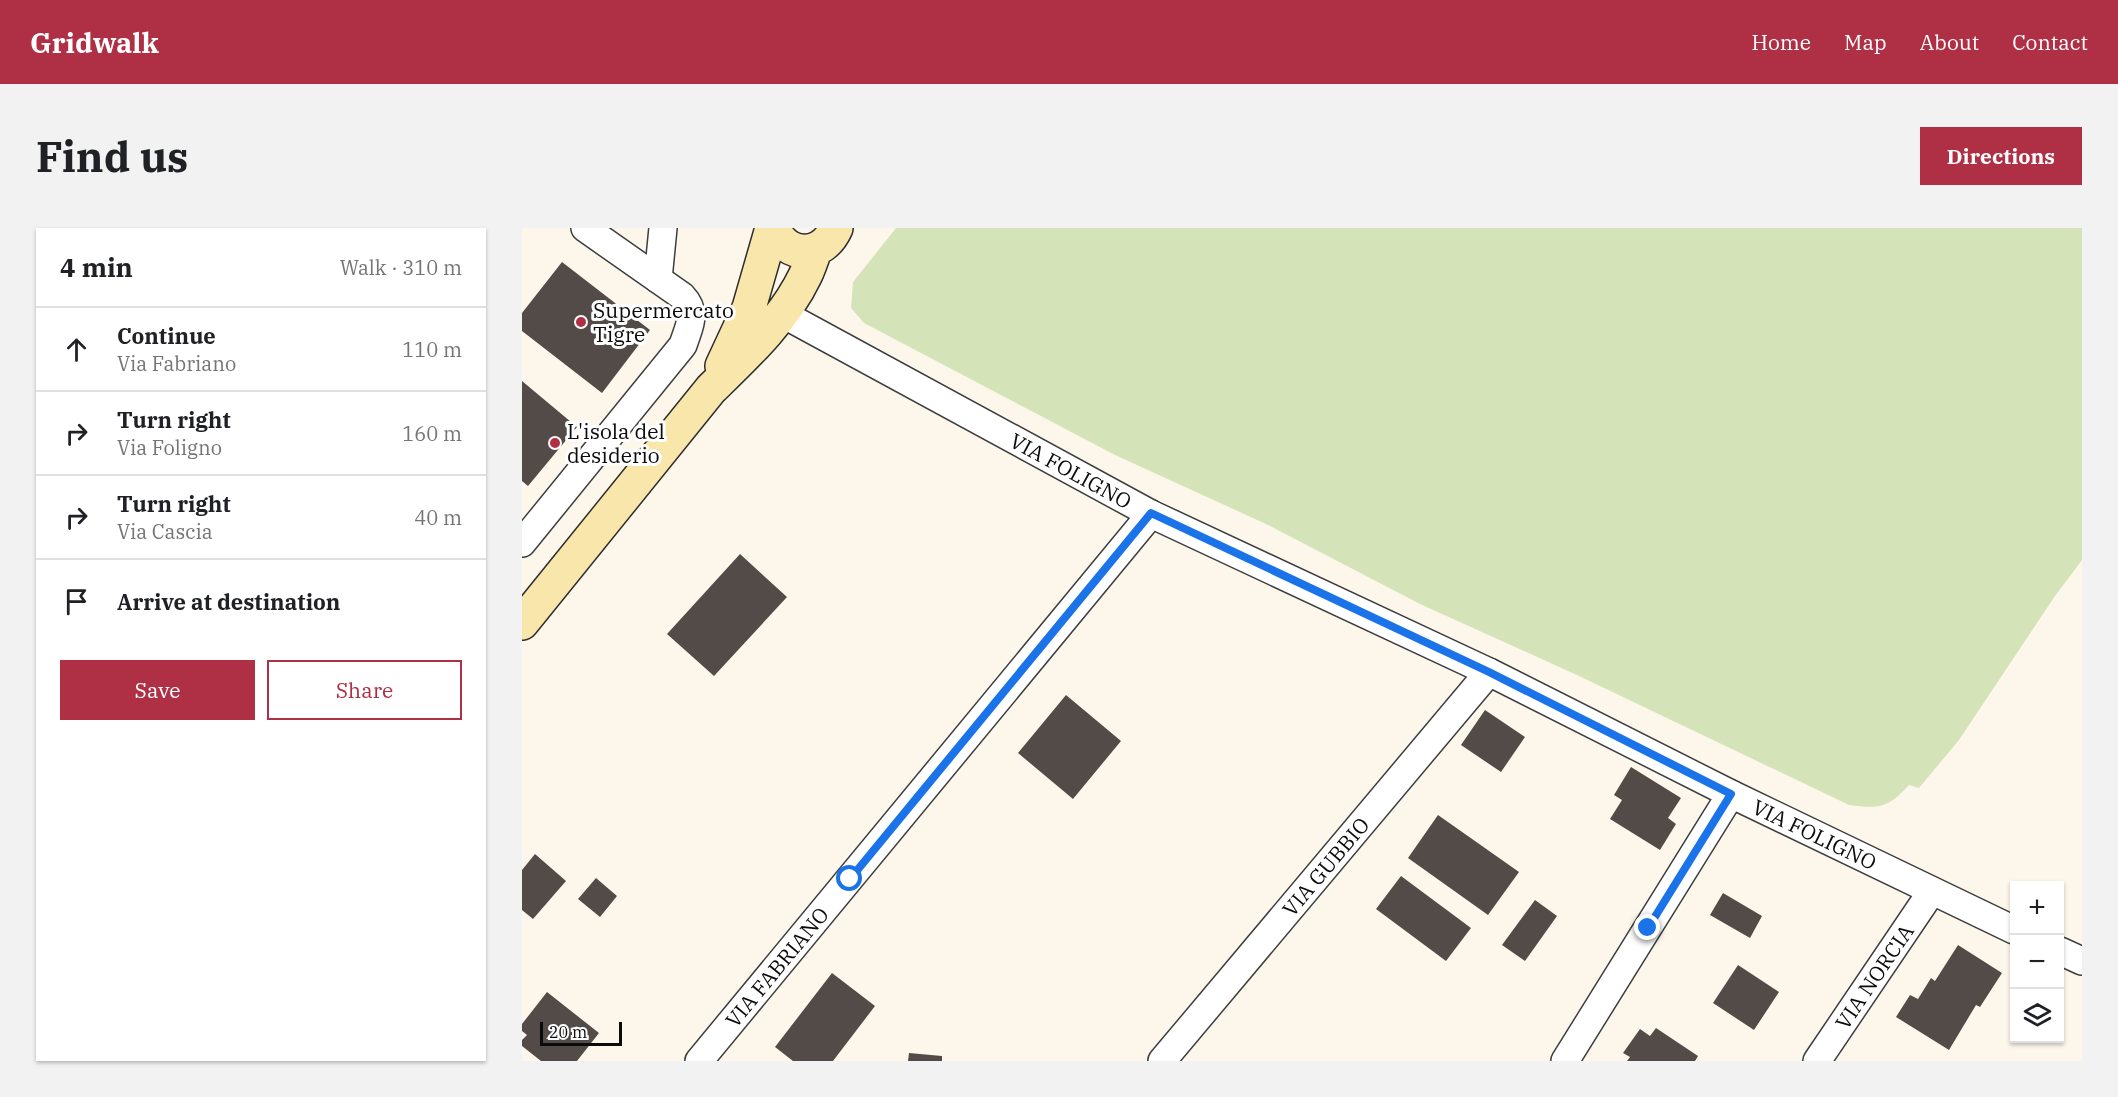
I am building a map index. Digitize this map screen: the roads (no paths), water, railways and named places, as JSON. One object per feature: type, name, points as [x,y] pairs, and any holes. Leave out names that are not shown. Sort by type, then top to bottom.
[{"type":"main road","points":[[773,228],[784,244],[794,250],[804,251],[825,239]]},
{"type":"main road","points":[[711,389],[749,308],[773,228]]},
{"type":"main road","points":[[522,623],[711,389],[745,356],[781,313],[806,275],[825,239]]},
{"type":"street","points":[[522,543],[683,345],[692,316],[689,303],[682,296],[585,228]]},
{"type":"street","points":[[658,279],[663,228]]},
{"type":"street","name":"VIA FOLIGNO","points":[[781,313],[1151,513],[1489,672],[1731,794],[2010,928]]},
{"type":"street","name":"VIA FABRIANO","points":[[699,1061],[1151,513]]},
{"type":"street","name":"VIA GUBBIO","points":[[1162,1061],[1489,672]]},
{"type":"street","points":[[1565,1061],[1731,794]]},
{"type":"street","name":"VIA NORCIA","points":[[1816,1061],[1932,891]]},
{"type":"street","points":[[2064,953],[2082,961]]},
{"type":"place","name":"Supermercato Tigre","points":[[581,322]]},
{"type":"place","name":"L'isola del desiderio","points":[[555,443]]}]
